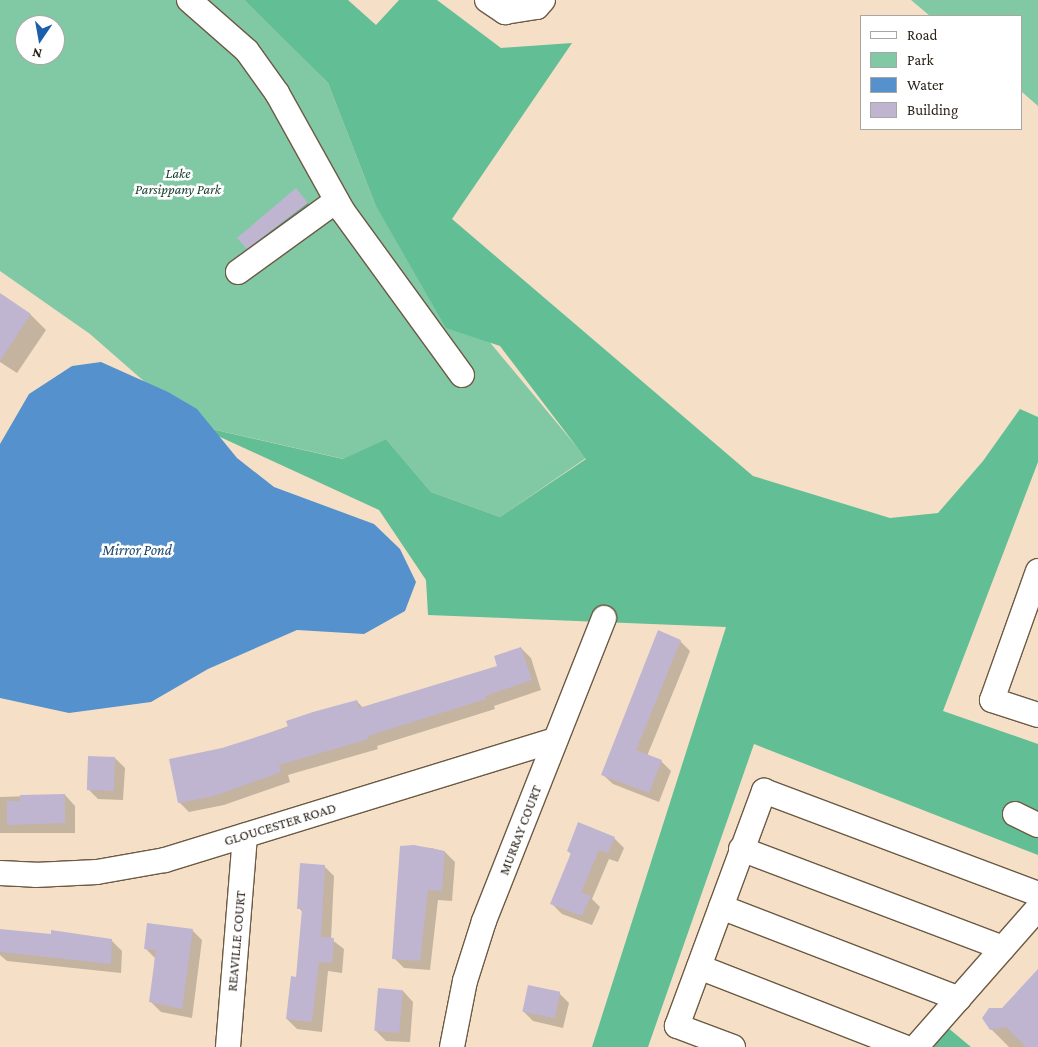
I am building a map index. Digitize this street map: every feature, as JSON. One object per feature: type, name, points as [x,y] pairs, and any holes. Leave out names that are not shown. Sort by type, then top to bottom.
[{"type":"street","points":[[189,0],[247,51],[277,93],[336,201],[462,375]]},
{"type":"street","points":[[487,0],[505,12],[537,7],[543,0]]},
{"type":"street","points":[[238,272],[336,201]]},
{"type":"street","points":[[1038,571],[992,700],[1038,715]]},
{"type":"street","name":"MURRAY COURT","points":[[452,1047],[465,981],[484,921],[604,618]]},
{"type":"street","name":"GLOUCESTER ROAD","points":[[0,873],[35,875],[97,872],[165,860],[555,740]]},
{"type":"street","points":[[733,1047],[677,1026],[764,791],[1038,894]]},
{"type":"street","points":[[1015,814],[1038,825]]},
{"type":"street","name":"REAVILLE COURT","points":[[228,1047],[245,836]]},
{"type":"street","points":[[741,849],[1003,948]]},
{"type":"street","points":[[721,907],[959,999]]},
{"type":"street","points":[[916,1047],[1038,908]]},
{"type":"street","points":[[699,967],[904,1047]]},
{"type":"green space","name":"Lake Parsippany Park","points":[[0,0],[244,0],[328,83],[375,204],[586,458],[500,517],[431,492],[386,439],[344,459],[194,425],[90,334],[0,271]]},
{"type":"green space","points":[[244,0],[348,0],[376,25],[399,0],[437,0],[501,48],[572,43],[452,219],[753,476],[890,518],[938,513],[983,461],[1020,409],[1038,417],[1038,462],[943,711],[1038,744],[1038,855],[754,744],[648,1047],[592,1047],[726,627],[428,615],[426,580],[379,510],[194,425],[343,459],[386,439],[431,492],[500,517],[586,459],[500,346],[446,328],[375,204],[328,83]]},
{"type":"green space","points":[[911,0],[1038,0],[1038,106],[1023,93],[1023,15],[929,15]]},
{"type":"green space","points":[[947,1027],[971,1047],[932,1047]]},
{"type":"water","name":"Mirror Pond","points":[[101,362],[168,392],[197,409],[237,458],[274,487],[374,524],[400,549],[416,582],[405,611],[364,634],[297,630],[208,669],[151,702],[69,713],[0,698],[0,444],[29,394],[72,366]]},
{"type":"building","points":[[296,188],[308,203],[247,249],[237,238]]},
{"type":"building","points":[[0,293],[31,314],[0,361]]},
{"type":"building","points":[[658,630],[681,640],[636,750],[662,760],[649,793],[601,775]]},
{"type":"building","points":[[521,647],[532,680],[485,696],[486,699],[368,736],[369,739],[279,765],[281,772],[214,796],[178,803],[169,759],[222,748],[288,727],[286,721],[313,712],[357,700],[359,708],[497,666],[494,656]]},
{"type":"building","points":[[88,756],[115,757],[114,791],[87,790]]},
{"type":"building","points":[[65,794],[65,823],[7,825],[7,801],[20,801],[20,795]]},
{"type":"building","points":[[578,822],[615,837],[608,853],[599,850],[581,892],[591,896],[582,916],[550,904],[571,853],[567,851]]},
{"type":"building","points":[[414,845],[445,851],[442,891],[428,890],[420,961],[392,959],[400,846]]},
{"type":"building","points":[[300,863],[325,865],[321,937],[334,938],[332,963],[319,962],[312,1022],[286,1019],[291,976],[296,977],[302,909],[297,909]]},
{"type":"building","points":[[147,923],[193,929],[182,1009],[149,1002],[156,950],[144,949]]},
{"type":"building","points":[[0,929],[51,934],[51,930],[112,939],[111,964],[0,952]]},
{"type":"building","points":[[1038,969],[1038,1047],[1026,1047],[1006,1027],[990,1030],[982,1018],[989,1008],[1002,1008]]},
{"type":"building","points":[[528,985],[560,992],[555,1018],[522,1011]]},
{"type":"building","points":[[378,988],[403,990],[399,1033],[374,1031]]}]
